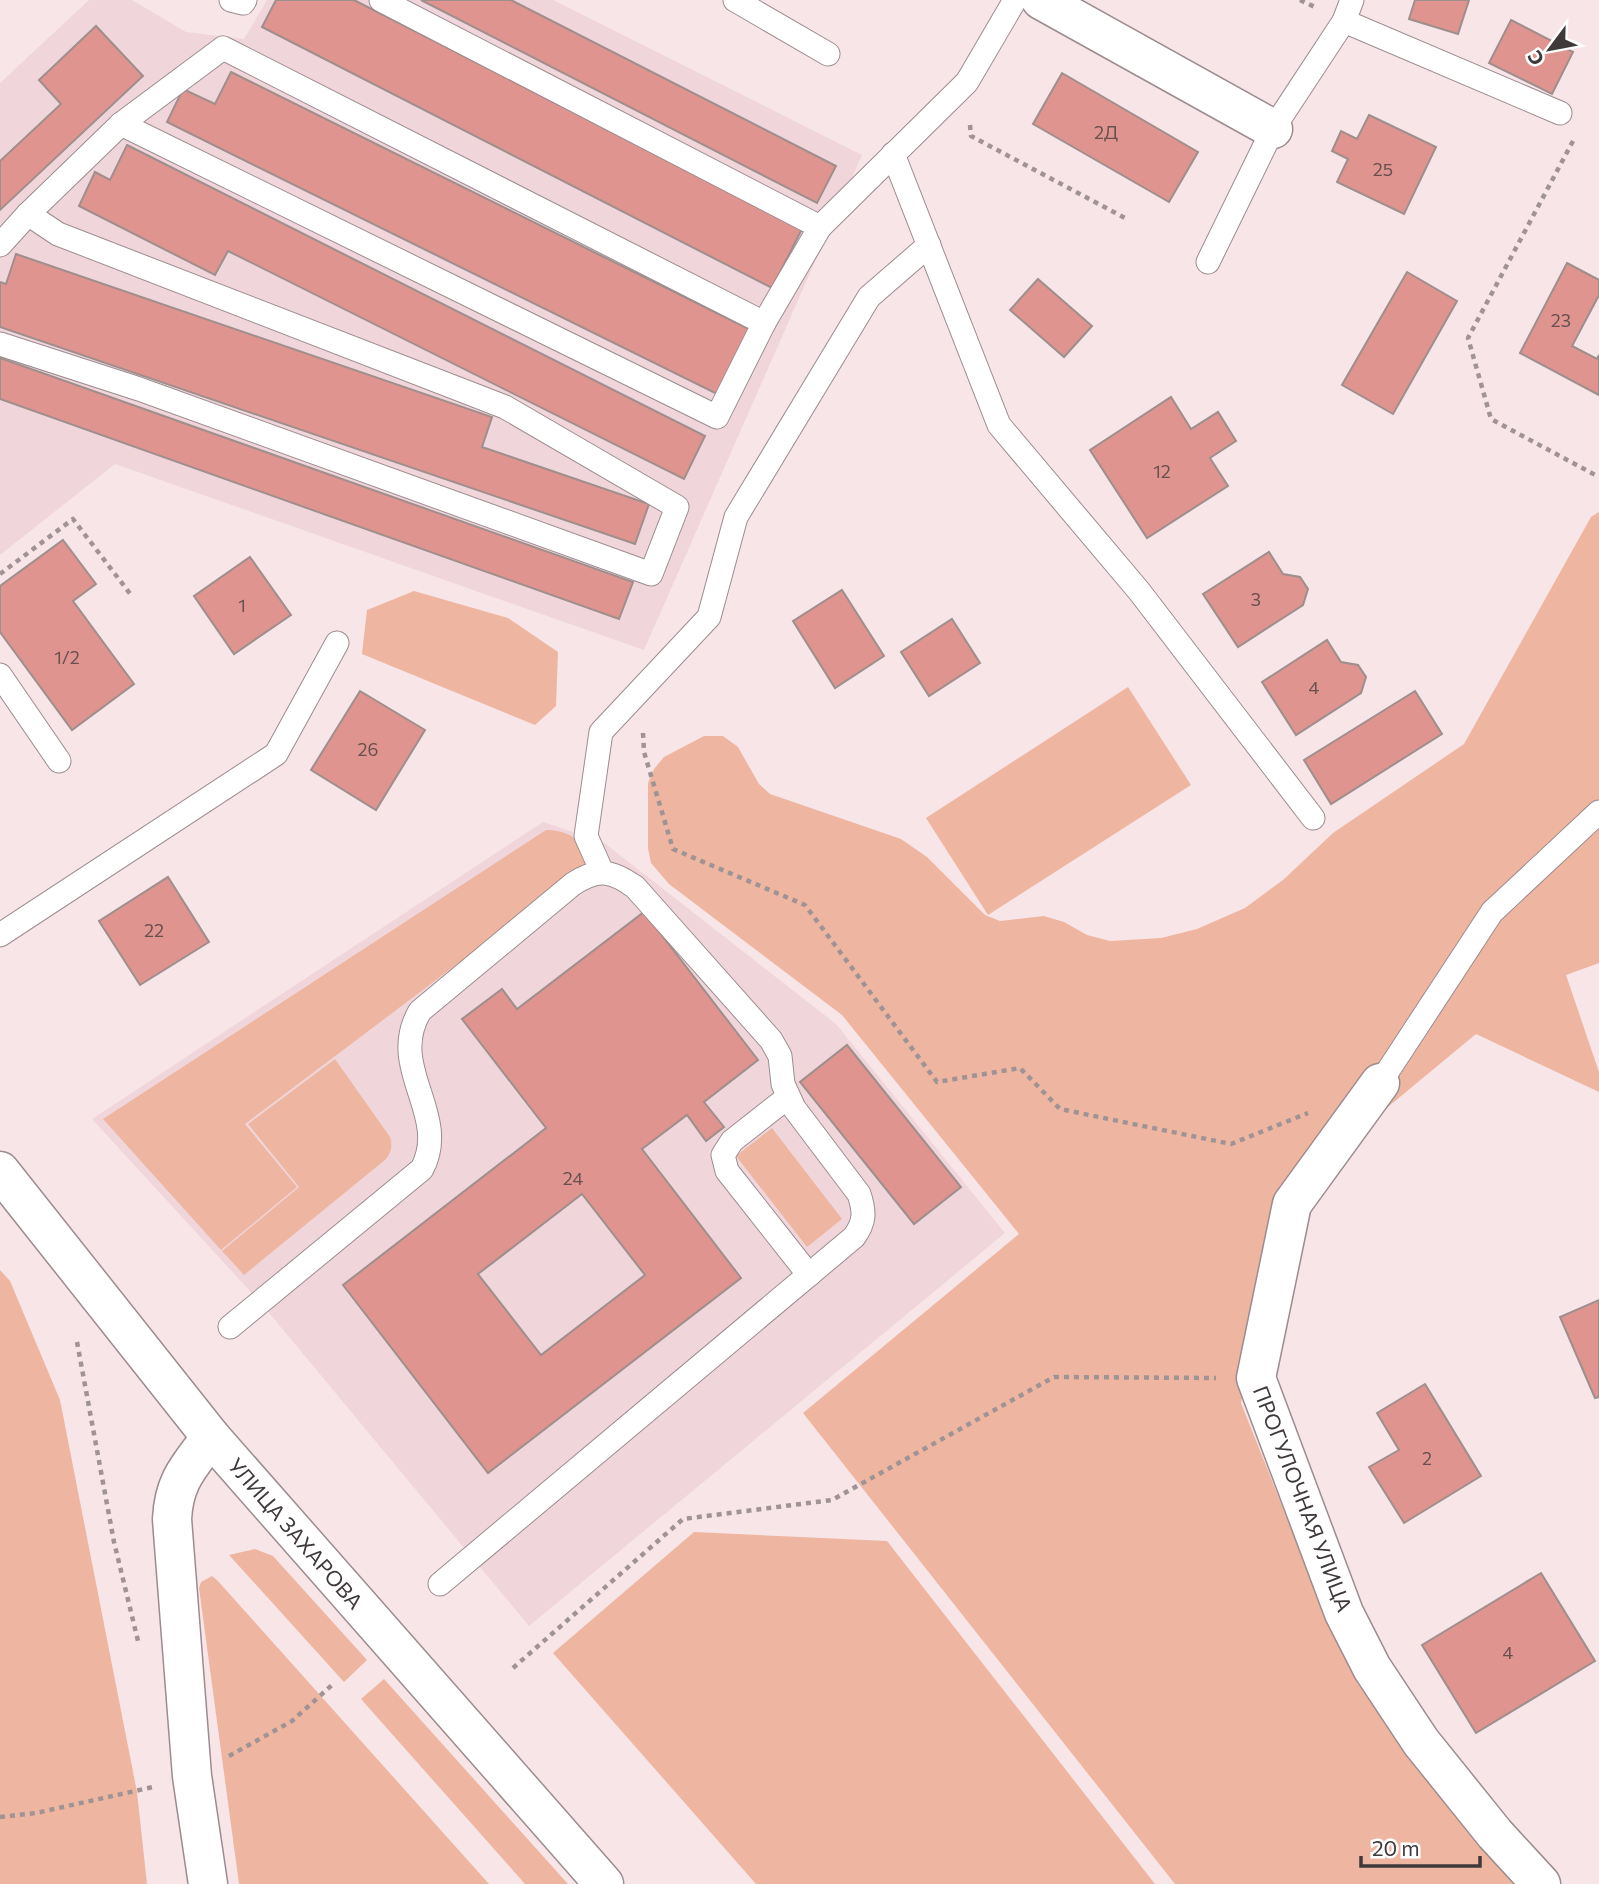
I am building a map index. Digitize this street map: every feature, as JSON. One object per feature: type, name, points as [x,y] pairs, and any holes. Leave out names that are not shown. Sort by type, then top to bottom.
[{"type":"street","points":[[1041,0],[1273,129]]},
{"type":"street","name":"ПРОГУЛОЧНАЯ УЛИЦА","points":[[1380,1083],[1292,1204],[1256,1378],[1344,1613],[1371,1668],[1421,1742],[1495,1834],[1541,1884]]},
{"type":"street","name":"УЛИЦА ЗАХАРОВА","points":[[0,1171],[211,1437],[604,1884]]},
{"type":"street","points":[[208,1884],[192,1776],[172,1509],[178,1483],[211,1437]]},
{"type":"lane","points":[[231,0],[243,3],[245,0]]},
{"type":"lane","points":[[382,0],[820,227]]},
{"type":"lane","points":[[735,0],[828,54]]},
{"type":"lane","points":[[121,124],[718,417],[764,323],[820,227],[967,82],[1015,0]]},
{"type":"lane","points":[[1208,262],[1273,129],[1348,10],[1559,113]]},
{"type":"lane","points":[[0,245],[28,214],[121,124],[223,48],[764,323]]},
{"type":"lane","points":[[894,154],[999,425],[1139,591],[1313,818]]},
{"type":"lane","points":[[0,344],[139,389],[651,574],[677,507],[505,407],[58,234],[28,214]]},
{"type":"lane","points":[[602,872],[586,836],[601,732],[709,617],[736,517],[869,297],[929,245]]},
{"type":"lane","points":[[0,935],[276,754],[337,643]]},
{"type":"lane","points":[[0,675],[59,761]]},
{"type":"lane","points":[[1380,1083],[1492,912],[1599,812]]},
{"type":"lane","points":[[230,1326],[422,1169],[429,1155],[429,1125],[409,1053],[411,1025],[419,1011],[586,876],[602,872],[621,877],[635,887],[771,1040],[780,1056],[788,1097],[859,1194],[864,1210],[863,1224],[854,1237],[440,1584]]},
{"type":"lane","points":[[788,1097],[732,1141],[723,1155],[727,1171],[809,1275]]},
{"type":"path","points":[[967,82],[971,136],[1125,218]]},
{"type":"path","points":[[1559,113],[1581,125],[1468,338],[1491,419],[1599,477]]},
{"type":"path","points":[[0,573],[74,519],[131,596]]},
{"type":"path","points":[[641,690],[643,752],[673,849],[805,905],[937,1082],[1020,1068],[1060,1109],[1231,1144],[1318,1108]]},
{"type":"path","points":[[77,1342],[114,1542],[140,1648]]},
{"type":"path","points":[[513,1668],[683,1519],[832,1500],[1054,1377],[1256,1378]]},
{"type":"path","points":[[0,1817],[36,1814],[137,1792],[192,1776],[292,1721],[331,1685]]},
{"type":"shaded area","points":[[89,0],[132,0],[186,32],[244,39],[267,0],[553,0],[862,155],[644,650],[115,464],[0,555],[0,83]]},
{"type":"shaded area","points":[[1599,512],[1599,963],[1566,975],[1599,1072],[1599,1092],[1476,1034],[1273,1202],[1241,1403],[1329,1624],[1521,1884],[1175,1884],[803,1413],[1019,1234],[842,1015],[669,884],[651,863],[648,848],[648,783],[654,769],[664,757],[704,736],[723,736],[738,747],[759,784],[770,794],[901,839],[927,857],[985,915],[1000,921],[1044,916],[1064,922],[1087,935],[1110,941],[1161,938],[1197,929],[1245,908],[1283,880],[1333,833],[1464,744],[1591,517]]},
{"type":"shaded area","points":[[414,591],[508,618],[558,652],[556,706],[535,725],[362,654],[367,610]]},
{"type":"shaded area","points":[[1128,687],[1191,785],[988,915],[926,818]]},
{"type":"shaded area","points":[[543,822],[603,842],[836,1024],[1005,1233],[529,1626],[260,1302],[92,1119]]},
{"type":"shaded area","points":[[546,830],[565,833],[580,842],[588,851],[586,867],[245,1124],[297,1187],[221,1250],[103,1119]]},
{"type":"shaded area","points":[[335,1059],[390,1137],[390,1152],[385,1160],[244,1275],[222,1251],[299,1187],[248,1124]]},
{"type":"shaded area","points":[[772,1128],[842,1219],[807,1247],[736,1156]]},
{"type":"shaded area","points":[[0,1270],[10,1281],[60,1400],[137,1792],[147,1884],[0,1884]]},
{"type":"shaded area","points":[[694,1532],[887,1541],[1155,1884],[756,1884],[553,1653]]},
{"type":"shaded area","points":[[255,1549],[273,1556],[367,1660],[344,1682],[229,1555]]},
{"type":"shaded area","points":[[212,1576],[489,1884],[239,1884],[199,1588],[201,1582]]},
{"type":"shaded area","points":[[384,1679],[568,1884],[525,1884],[361,1699]]},
{"type":"building","points":[[276,0],[354,0],[802,229],[772,288],[262,27]]},
{"type":"building","points":[[421,0],[511,0],[836,166],[817,203]]},
{"type":"building","points":[[1415,0],[1469,0],[1458,34],[1409,19]]},
{"type":"building","points":[[1511,20],[1573,52],[1552,94],[1489,63]]},
{"type":"building","points":[[96,26],[143,76],[0,210],[0,161],[61,104],[39,80]]},
{"type":"building","points":[[231,72],[749,329],[717,394],[167,122],[183,89],[215,104]]},
{"type":"building","points":[[1062,73],[1198,152],[1169,202],[1033,124]]},
{"type":"building","points":[[1369,115],[1436,147],[1404,214],[1337,182],[1348,159],[1332,151],[1341,131],[1357,139]]},
{"type":"building","points":[[127,145],[705,436],[684,479],[228,251],[215,275],[79,206],[95,172],[110,180]]},
{"type":"building","points":[[16,254],[492,417],[482,447],[649,504],[635,544],[0,327],[0,282],[6,284]]},
{"type":"building","points":[[1567,263],[1599,280],[1599,295],[1572,346],[1597,359],[1599,355],[1599,395],[1520,353]]},
{"type":"building","points":[[1407,272],[1457,301],[1393,414],[1342,385]]},
{"type":"building","points":[[1038,279],[1092,326],[1064,357],[1010,310]]},
{"type":"building","points":[[0,358],[633,582],[619,619],[0,399]]},
{"type":"building","points":[[1171,397],[1191,429],[1218,412],[1236,441],[1210,458],[1228,486],[1147,538],[1090,450]]},
{"type":"building","points":[[63,540],[96,584],[73,601],[134,684],[72,730],[0,632],[0,586]]},
{"type":"building","points":[[1269,552],[1283,574],[1300,577],[1308,589],[1303,605],[1238,647],[1203,594]]},
{"type":"building","points":[[250,557],[291,615],[234,654],[194,596]]},
{"type":"building","points":[[842,590],[884,656],[835,688],[793,621]]},
{"type":"building","points":[[952,619],[980,663],[929,696],[901,652]]},
{"type":"building","points":[[1327,640],[1341,662],[1358,665],[1366,677],[1361,693],[1296,735],[1262,682]]},
{"type":"building","points":[[360,691],[425,730],[376,810],[311,770]]},
{"type":"building","points":[[1415,691],[1442,734],[1331,804],[1304,760]]},
{"type":"building","points":[[168,877],[209,942],[140,985],[99,921]]},
{"type":"building","points":[[644,912],[758,1060],[704,1102],[724,1127],[706,1141],[687,1115],[642,1149],[741,1278],[488,1473],[343,1285],[546,1128],[462,1019],[502,989],[517,1009]],"holes":[[[582,1194],[645,1275],[541,1355],[478,1274]]]},
{"type":"building","points":[[847,1045],[961,1187],[914,1224],[800,1082]]},
{"type":"building","points":[[1599,1300],[1599,1397],[1595,1398],[1560,1317]]},
{"type":"building","points":[[1425,1384],[1481,1476],[1404,1523],[1369,1467],[1399,1450],[1377,1413]]},
{"type":"building","points":[[1541,1573],[1595,1661],[1476,1733],[1422,1645]]}]
